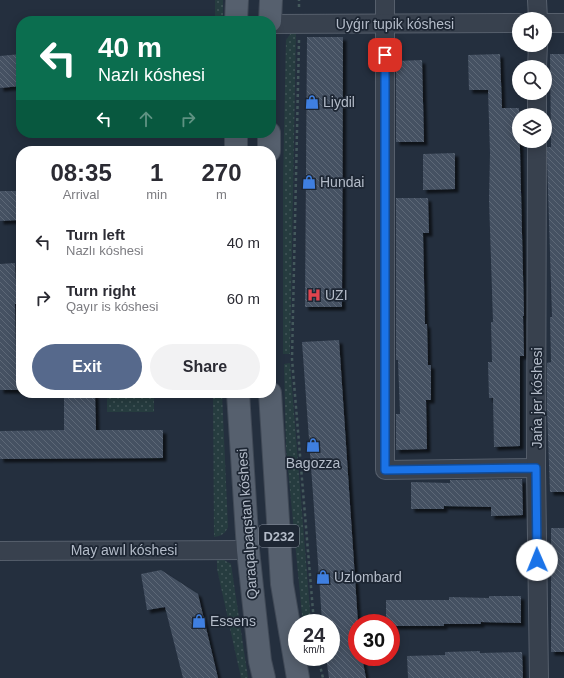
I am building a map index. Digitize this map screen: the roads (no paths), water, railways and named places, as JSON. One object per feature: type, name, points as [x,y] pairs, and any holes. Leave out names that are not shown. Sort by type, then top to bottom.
[{"type":"main road","points":[[236,16],[237,0]]},
{"type":"main road","points":[[270,0],[271,16]]},
{"type":"main road","name":"Qaraqalpaqstan kóshesi","points":[[238,398],[248,550],[260,661],[264,678]]},
{"type":"main road","name":"D232","points":[[270,398],[282,584],[298,678]]},
{"type":"street","points":[[385,0],[385,470],[536,468]]},
{"type":"street","points":[[537,0],[538,12]]},
{"type":"street","name":"Uyǵır tupik kóshesi","points":[[276,22],[299,24],[512,23]]},
{"type":"street","points":[[552,23],[564,23]]},
{"type":"street","name":"Jańa jer kóshesi","points":[[537,148],[536,468],[539,678]]},
{"type":"street","name":"May awıl kóshesi","points":[[0,551],[248,550]]},
{"type":"place","name":"Liydil","points":[[312,102]]},
{"type":"place","name":"Hundai","points":[[309,182]]},
{"type":"place","name":"UZI","points":[[314,295]]},
{"type":"place","name":"Bagozza","points":[[313,445]]},
{"type":"place","name":"Uzlombard","points":[[323,577]]},
{"type":"place","name":"Essens","points":[[199,621]]}]
